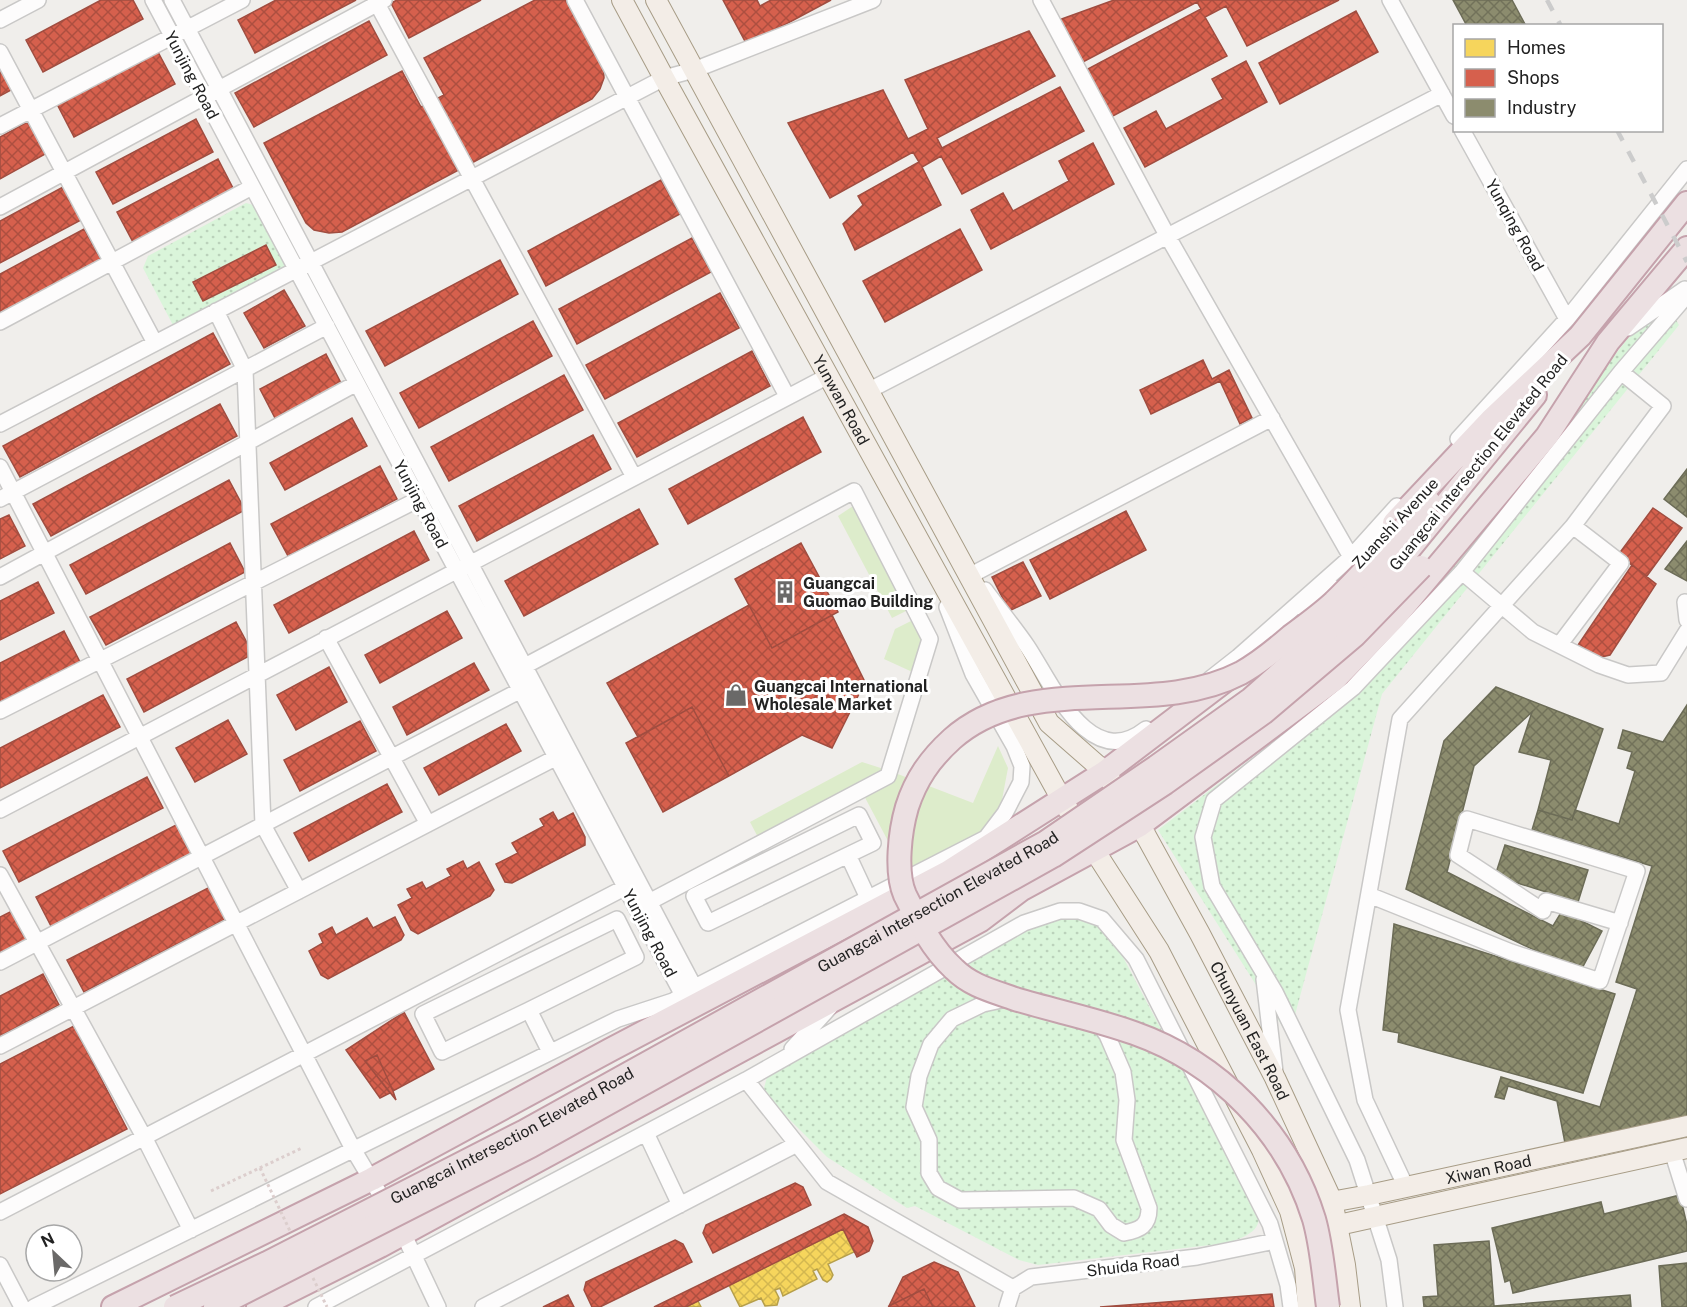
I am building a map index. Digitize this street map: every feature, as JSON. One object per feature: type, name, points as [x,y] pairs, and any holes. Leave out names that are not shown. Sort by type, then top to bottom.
[{"type":"highway","name":"Zuanshi Avenue","points":[[113,1307],[372,1179],[610,1050],[688,999],[948,872],[1105,772],[1288,633],[1334,588],[1491,420],[1687,203]]},
{"type":"highway","points":[[258,1307],[403,1233],[981,920],[1022,889],[1140,825],[1334,680],[1395,617],[1547,436],[1608,342],[1687,248]]},
{"type":"highway","name":"Guangcai Intersection Elevated Road","points":[[215,1307],[531,1146],[1053,856],[1165,783],[1263,713],[1355,635],[1414,560],[1527,405],[1574,328]]},
{"type":"highway","name":"Guangcai Intersection Elevated Road","points":[[175,1307],[267,1263],[523,1132],[1046,842],[1251,699],[1341,620],[1455,528],[1608,342]]},
{"type":"highway","points":[[1328,1307],[1319,1241],[1305,1194],[1270,1130],[1253,1111],[1206,1070],[1180,1053],[1136,1034],[979,987],[955,971],[937,950],[918,921],[903,889],[900,852],[904,819],[912,790],[937,752],[966,727],[1000,711],[1027,703],[1052,700],[1101,699],[1172,693],[1209,685],[1242,672],[1274,650],[1334,602],[1429,502],[1527,405]]},
{"type":"main road","name":"Yunwan Road","points":[[622,0],[1062,800]]},
{"type":"main road","name":"Yunwan Road","points":[[656,0],[1049,723],[1105,772]]},
{"type":"main road","name":"Chunyuan East Road","points":[[1105,772],[1140,825],[1275,1078],[1332,1201],[1346,1265],[1350,1307]]},
{"type":"main road","points":[[1062,800],[1158,951],[1262,1150],[1290,1211],[1305,1268],[1308,1307]]},
{"type":"main road","name":"Xiwan Road","points":[[1290,1211],[1687,1126]]},
{"type":"main road","name":"Xiwan Road","points":[[1296,1234],[1680,1150]]},
{"type":"street","points":[[0,20],[38,0]]},
{"type":"street","name":"Yunjing Road","points":[[153,0],[419,499],[523,667],[649,902],[688,999]]},
{"type":"street","name":"Yunjing Road","points":[[172,0],[310,262],[463,567],[521,690],[688,999]]},
{"type":"street","points":[[0,126],[242,0]]},
{"type":"street","points":[[575,0],[787,396]]},
{"type":"street","points":[[0,424],[664,78],[694,70],[873,0]]},
{"type":"street","points":[[1041,0],[1168,237],[1351,557]]},
{"type":"street","points":[[1390,0],[1453,113]]},
{"type":"street","points":[[0,207],[220,90],[379,1],[633,477]]},
{"type":"street","points":[[0,52],[156,343]]},
{"type":"street","points":[[868,391],[1442,94]]},
{"type":"street","name":"Yunqing Road","points":[[1463,132],[1574,328]]},
{"type":"street","points":[[1238,657],[1351,557],[1574,328],[1628,242],[1687,169]]},
{"type":"street","points":[[0,322],[252,187]]},
{"type":"street","points":[[1574,328],[1628,242]]},
{"type":"street","points":[[1608,342],[1687,287]]},
{"type":"street","points":[[1395,1307],[1389,1260],[1357,1161],[1280,1002],[1212,886],[1203,837],[1214,800],[1353,688],[1462,572],[1621,372],[1687,295]]},
{"type":"street","points":[[216,311],[245,369],[263,825],[299,891]]},
{"type":"street","points":[[6,495],[327,326]]},
{"type":"street","points":[[1406,1187],[1365,1100],[1348,1010],[1400,718],[1573,526],[1663,406],[1621,372]]},
{"type":"street","points":[[0,810],[828,376]]},
{"type":"street","points":[[0,578],[357,383]]},
{"type":"street","points":[[973,574],[1272,418]]},
{"type":"street","points":[[0,467],[6,495],[44,554],[353,1149],[403,1233],[438,1307]]},
{"type":"street","points":[[523,667],[854,491],[930,639],[888,776],[649,902]]},
{"type":"street","points":[[0,711],[419,499]]},
{"type":"street","points":[[1560,644],[1621,563],[1573,526]]},
{"type":"street","points":[[952,547],[1026,646],[1065,709],[1089,733],[1114,742],[1136,737],[1238,657],[1334,588]]},
{"type":"street","points":[[34,1307],[618,1019],[688,999],[868,898],[986,838],[1005,813],[1021,782],[1022,766],[1014,746],[974,674],[928,559]]},
{"type":"street","points":[[1462,572],[1533,632],[1599,666],[1628,675],[1661,673],[1687,631]]},
{"type":"street","points":[[1684,602],[1687,620]]},
{"type":"street","points":[[326,638],[428,824]]},
{"type":"street","points":[[1286,742],[1334,680]]},
{"type":"street","points":[[0,962],[521,690]]},
{"type":"street","points":[[0,1046],[556,757]]},
{"type":"street","points":[[859,815],[873,843],[848,855],[708,923],[694,896],[859,815]]},
{"type":"street","points":[[1369,895],[1512,952],[1600,981],[1638,871],[1467,819],[1458,855],[1544,911],[1546,901],[1620,923]]},
{"type":"street","points":[[848,855],[868,898]]},
{"type":"street","points":[[0,875],[144,1137],[191,1230]]},
{"type":"street","points":[[0,1212],[626,887]]},
{"type":"street","points":[[953,935],[1024,923],[1060,911],[1078,911],[1102,920],[1136,959],[1270,1224],[1288,1285],[1291,1307]]},
{"type":"street","points":[[617,919],[636,957],[529,1010],[442,1052],[423,1014],[617,919]]},
{"type":"street","points":[[316,1307],[746,1080],[1024,923]]},
{"type":"street","points":[[1263,972],[1275,1078]]},
{"type":"street","points":[[784,1058],[839,997]]},
{"type":"street","points":[[1014,998],[983,1004],[952,1019],[931,1044],[919,1076],[914,1107],[929,1140],[929,1173],[938,1188],[960,1200],[1074,1198],[1099,1209],[1111,1225],[1124,1233],[1138,1231],[1149,1216],[1149,1208],[1124,1140],[1127,1100],[1123,1072],[1107,1035],[1096,1022]]},
{"type":"street","points":[[529,1010],[550,1052]]},
{"type":"street","points":[[746,1080],[827,1182],[1013,1288],[1007,1307]]},
{"type":"street","points":[[646,1133],[680,1205]]},
{"type":"street","points":[[483,1307],[797,1144]]},
{"type":"street","points":[[1680,1150],[1687,1199]]},
{"type":"street","name":"Shuida Road","points":[[1013,1288],[1031,1277],[1197,1257],[1275,1241]]},
{"type":"street","points":[[0,1265],[22,1307]]},
{"type":"path","points":[[212,1191],[302,1148]]},
{"type":"green space","points":[[246,203],[257,206],[289,267],[174,327],[143,268],[148,256]]},
{"type":"green space","points":[[1661,295],[1679,325],[1382,694],[1289,1037],[1158,830],[1322,705],[1490,518]]},
{"type":"green space","points":[[859,502],[914,607],[892,618],[838,516]]},
{"type":"green space","points":[[919,617],[930,639],[919,675],[884,659],[895,629]]},
{"type":"green space","points":[[998,746],[1008,768],[1001,805],[984,833],[905,873],[861,790],[761,843],[750,822],[862,762],[973,803]]},
{"type":"green space","points":[[1061,915],[1097,923],[1113,938],[1259,1215],[1257,1226],[1250,1234],[1228,1243],[1038,1265],[1019,1260],[915,1206],[907,1208],[827,1157],[773,1103],[764,1088],[767,1077],[1039,923]]},
{"type":"building: Homes","points":[[843,1229],[854,1252],[828,1264],[833,1275],[831,1279],[827,1282],[823,1280],[817,1269],[813,1271],[817,1279],[783,1296],[780,1288],[775,1290],[779,1298],[777,1305],[765,1306],[761,1298],[740,1307],[729,1285]]},
{"type":"building: Homes","points":[[698,1301],[701,1307],[686,1307]]},
{"type":"building: Shops","points":[[101,0],[133,0],[143,19],[43,72],[26,40]]},
{"type":"building: Shops","points":[[276,0],[356,0],[255,53],[238,20]]},
{"type":"building: Shops","points":[[397,0],[481,0],[409,38],[391,3]]},
{"type":"building: Shops","points":[[535,0],[570,0],[603,64],[604,78],[600,89],[592,99],[342,232],[329,233],[314,230],[306,223],[264,143],[402,71],[421,107],[444,95],[424,58]]},
{"type":"building: Shops","points":[[723,0],[757,0],[760,6],[771,0],[831,0],[747,45]]},
{"type":"building: Shops","points":[[1114,0],[1339,0],[1247,46],[1226,6],[1205,17],[1227,56],[1109,118],[1084,71],[1201,9],[1197,2],[1081,63],[1059,20]]},
{"type":"building: Shops","points":[[1356,11],[1378,52],[1280,104],[1259,63]]},
{"type":"building: Shops","points":[[369,21],[387,55],[254,127],[235,93]]},
{"type":"building: Shops","points":[[1029,31],[1055,76],[937,138],[942,148],[1060,87],[1084,131],[962,194],[941,156],[922,167],[941,205],[855,250],[843,224],[863,205],[858,196],[919,162],[913,152],[830,198],[788,123],[883,90],[908,139],[928,129],[905,80]]},
{"type":"building: Shops","points":[[158,52],[175,84],[74,137],[57,104]]},
{"type":"building: Shops","points":[[1246,61],[1267,102],[1145,167],[1124,128],[1156,111],[1166,129],[1223,99],[1212,79]]},
{"type":"building: Shops","points":[[0,64],[13,89],[0,96]]},
{"type":"building: Shops","points":[[196,119],[213,152],[113,204],[96,172]]},
{"type":"building: Shops","points":[[29,121],[47,153],[0,179],[0,137]]},
{"type":"building: Shops","points":[[1093,143],[1114,184],[991,249],[971,210],[1003,193],[1013,211],[1069,181],[1059,161]]},
{"type":"building: Shops","points":[[218,159],[235,192],[134,244],[117,212]]},
{"type":"building: Shops","points":[[661,180],[680,214],[546,286],[528,251]]},
{"type":"building: Shops","points":[[63,187],[81,220],[0,263],[0,221]]},
{"type":"building: Shops","points":[[84,229],[102,261],[0,316],[0,274]]},
{"type":"building: Shops","points":[[960,229],[982,270],[885,322],[863,281]]},
{"type":"building: Shops","points":[[692,238],[711,272],[577,344],[559,309]]},
{"type":"building: Shops","points":[[266,245],[276,265],[203,301],[193,282]]},
{"type":"building: Shops","points":[[500,260],[518,294],[385,366],[366,331]]},
{"type":"building: Shops","points":[[284,290],[305,326],[264,348],[244,313]]},
{"type":"building: Shops","points":[[720,293],[739,328],[605,399],[586,365]]},
{"type":"building: Shops","points":[[533,321],[552,356],[419,428],[400,393]]},
{"type":"building: Shops","points":[[213,333],[230,364],[20,477],[3,446]]},
{"type":"building: Shops","points":[[752,351],[770,386],[637,457],[618,423]]},
{"type":"building: Shops","points":[[326,354],[342,385],[276,420],[260,389]]},
{"type":"building: Shops","points":[[1203,360],[1212,379],[1229,370],[1252,418],[1240,424],[1220,381],[1151,414],[1140,390]]},
{"type":"building: Shops","points":[[564,375],[583,410],[449,481],[431,447]]},
{"type":"building: Shops","points":[[220,404],[237,436],[51,536],[33,504]]},
{"type":"building: Shops","points":[[803,417],[821,452],[688,524],[669,489]]},
{"type":"building: Shops","points":[[352,418],[367,446],[285,490],[270,463]]},
{"type":"building: Shops","points":[[593,435],[611,469],[477,541],[459,506]]},
{"type":"building: Shops","points":[[380,466],[397,499],[288,556],[271,524]]},
{"type":"building: Shops","points":[[229,480],[245,510],[86,594],[70,565]]},
{"type":"building: Shops","points":[[1653,508],[1682,528],[1647,576],[1618,555]]},
{"type":"building: Shops","points":[[639,509],[658,544],[524,616],[505,581]]},
{"type":"building: Shops","points":[[1126,511],[1146,550],[1050,599],[1030,560]]},
{"type":"building: Shops","points":[[9,515],[25,546],[0,559],[0,519]]},
{"type":"building: Shops","points":[[414,531],[429,560],[289,633],[274,605]]},
{"type":"building: Shops","points":[[230,543],[245,572],[106,645],[90,617]]},
{"type":"building: Shops","name":"Guangcai Guomao Building","points":[[801,543],[838,612],[772,648],[735,579]]},
{"type":"building: Shops","points":[[1023,562],[1041,596],[1009,611],[992,577]]},
{"type":"building: Shops","points":[[1632,565],[1656,584],[1610,655],[1593,659],[1576,648]]},
{"type":"building: Shops","points":[[38,582],[54,613],[0,640],[0,601]]},
{"type":"building: Shops","name":"Guangcai International Wholesale Market","points":[[749,605],[772,648],[832,615],[865,682],[832,748],[802,735],[729,776],[692,707],[638,737],[607,683]]},
{"type":"building: Shops","points":[[447,611],[462,638],[380,683],[365,655]]},
{"type":"building: Shops","points":[[236,622],[253,654],[144,712],[127,679]]},
{"type":"building: Shops","points":[[64,631],[80,662],[0,703],[0,663]]},
{"type":"building: Shops","points":[[474,663],[489,690],[407,735],[393,707]]},
{"type":"building: Shops","points":[[329,667],[347,702],[296,730],[277,695]]},
{"type":"building: Shops","points":[[103,695],[120,727],[0,788],[0,748]]},
{"type":"building: Shops","points":[[692,707],[729,776],[663,812],[626,743]]},
{"type":"building: Shops","points":[[228,720],[247,754],[195,782],[176,748]]},
{"type":"building: Shops","points":[[360,721],[376,751],[300,791],[284,760]]},
{"type":"building: Shops","points":[[506,724],[521,751],[439,795],[424,768]]},
{"type":"building: Shops","points":[[147,777],[163,808],[19,882],[3,851]]},
{"type":"building: Shops","points":[[387,784],[402,812],[309,861],[294,833]]},
{"type":"building: Shops","points":[[553,812],[558,821],[573,813],[585,837],[585,845],[512,883],[505,882],[496,864],[518,853],[512,843],[544,826],[540,819]]},
{"type":"building: Shops","points":[[180,823],[196,854],[52,928],[36,897]]},
{"type":"building: Shops","points":[[463,861],[467,869],[479,862],[494,890],[490,896],[418,934],[411,930],[398,905],[412,898],[407,889],[422,882],[426,889],[451,876],[447,869]]},
{"type":"building: Shops","points":[[212,886],[228,918],[84,992],[67,960]]},
{"type":"building: Shops","points":[[12,911],[28,942],[0,956],[0,917]]},
{"type":"building: Shops","points":[[395,917],[404,935],[401,940],[328,979],[321,975],[309,951],[323,943],[319,934],[332,927],[336,935],[367,918],[373,928]]},
{"type":"building: Shops","points":[[43,974],[59,1005],[0,1036],[0,996]]},
{"type":"building: Shops","points":[[404,1012],[434,1069],[393,1091],[377,1055],[365,1061],[390,1093],[380,1098],[346,1050]]},
{"type":"building: Shops","points":[[74,1026],[127,1129],[0,1194],[0,1064]]},
{"type":"building: Shops","points":[[377,1055],[393,1091],[396,1100],[365,1061]]},
{"type":"building: Shops","points":[[795,1183],[803,1187],[811,1205],[713,1253],[703,1233],[706,1225]]},
{"type":"building: Shops","points":[[844,1214],[868,1227],[873,1241],[869,1251],[857,1257],[843,1229],[686,1307],[654,1307]]},
{"type":"building: Shops","points":[[675,1240],[683,1244],[692,1262],[600,1307],[592,1307],[584,1290],[586,1282]]},
{"type":"building: Shops","points":[[934,1262],[958,1272],[975,1307],[933,1307],[924,1289],[889,1306],[903,1277]]},
{"type":"building: Shops","points":[[924,1289],[933,1307],[889,1306]]},
{"type":"building: Shops","points":[[1272,1294],[1274,1307],[1100,1307]]},
{"type":"building: Shops","points":[[568,1295],[574,1307],[543,1307]]},
{"type":"building: Industry","points":[[1453,0],[1512,0],[1525,24],[1466,24]]},
{"type":"building: Industry","points":[[1687,469],[1687,517],[1664,499]]},
{"type":"building: Industry","points":[[1687,541],[1687,581],[1665,569]]},
{"type":"building: Industry","points":[[1496,687],[1603,729],[1572,820],[1538,810],[1551,760],[1519,752],[1532,712],[1474,766],[1447,872],[1553,926],[1562,911],[1602,931],[1580,972],[1406,889],[1444,741]]},
{"type":"building: Industry","points":[[1687,705],[1687,1118],[1565,1143],[1557,1101],[1508,1086],[1504,1099],[1495,1097],[1501,1077],[1600,1107],[1637,989],[1616,982],[1652,866],[1532,830],[1538,810],[1572,820],[1575,810],[1619,824],[1635,771],[1627,768],[1632,752],[1618,748],[1623,730],[1663,742]]},
{"type":"building: Industry","points":[[1505,845],[1588,870],[1578,902],[1495,876]]},
{"type":"building: Industry","points":[[1394,924],[1615,994],[1583,1093],[1398,1042],[1399,1033],[1383,1030]]},
{"type":"building: Industry","points":[[1680,1195],[1687,1225],[1687,1251],[1513,1293],[1510,1280],[1505,1282],[1492,1228],[1601,1202],[1604,1214]]},
{"type":"building: Industry","points":[[1489,1241],[1494,1306],[1630,1295],[1631,1307],[1424,1307],[1423,1297],[1438,1296],[1434,1245]]},
{"type":"building: Industry","points":[[1687,1263],[1687,1307],[1662,1307],[1659,1266]]},
{"type":"railway","points":[[1547,0],[1560,24]]},
{"type":"railway","points":[[1618,132],[1687,262]]},
{"type":"place","name":"Guangcai Guomao Building","points":[[785,592]]},
{"type":"place","name":"Guangcai International Wholesale Market","points":[[736,695]]}]
